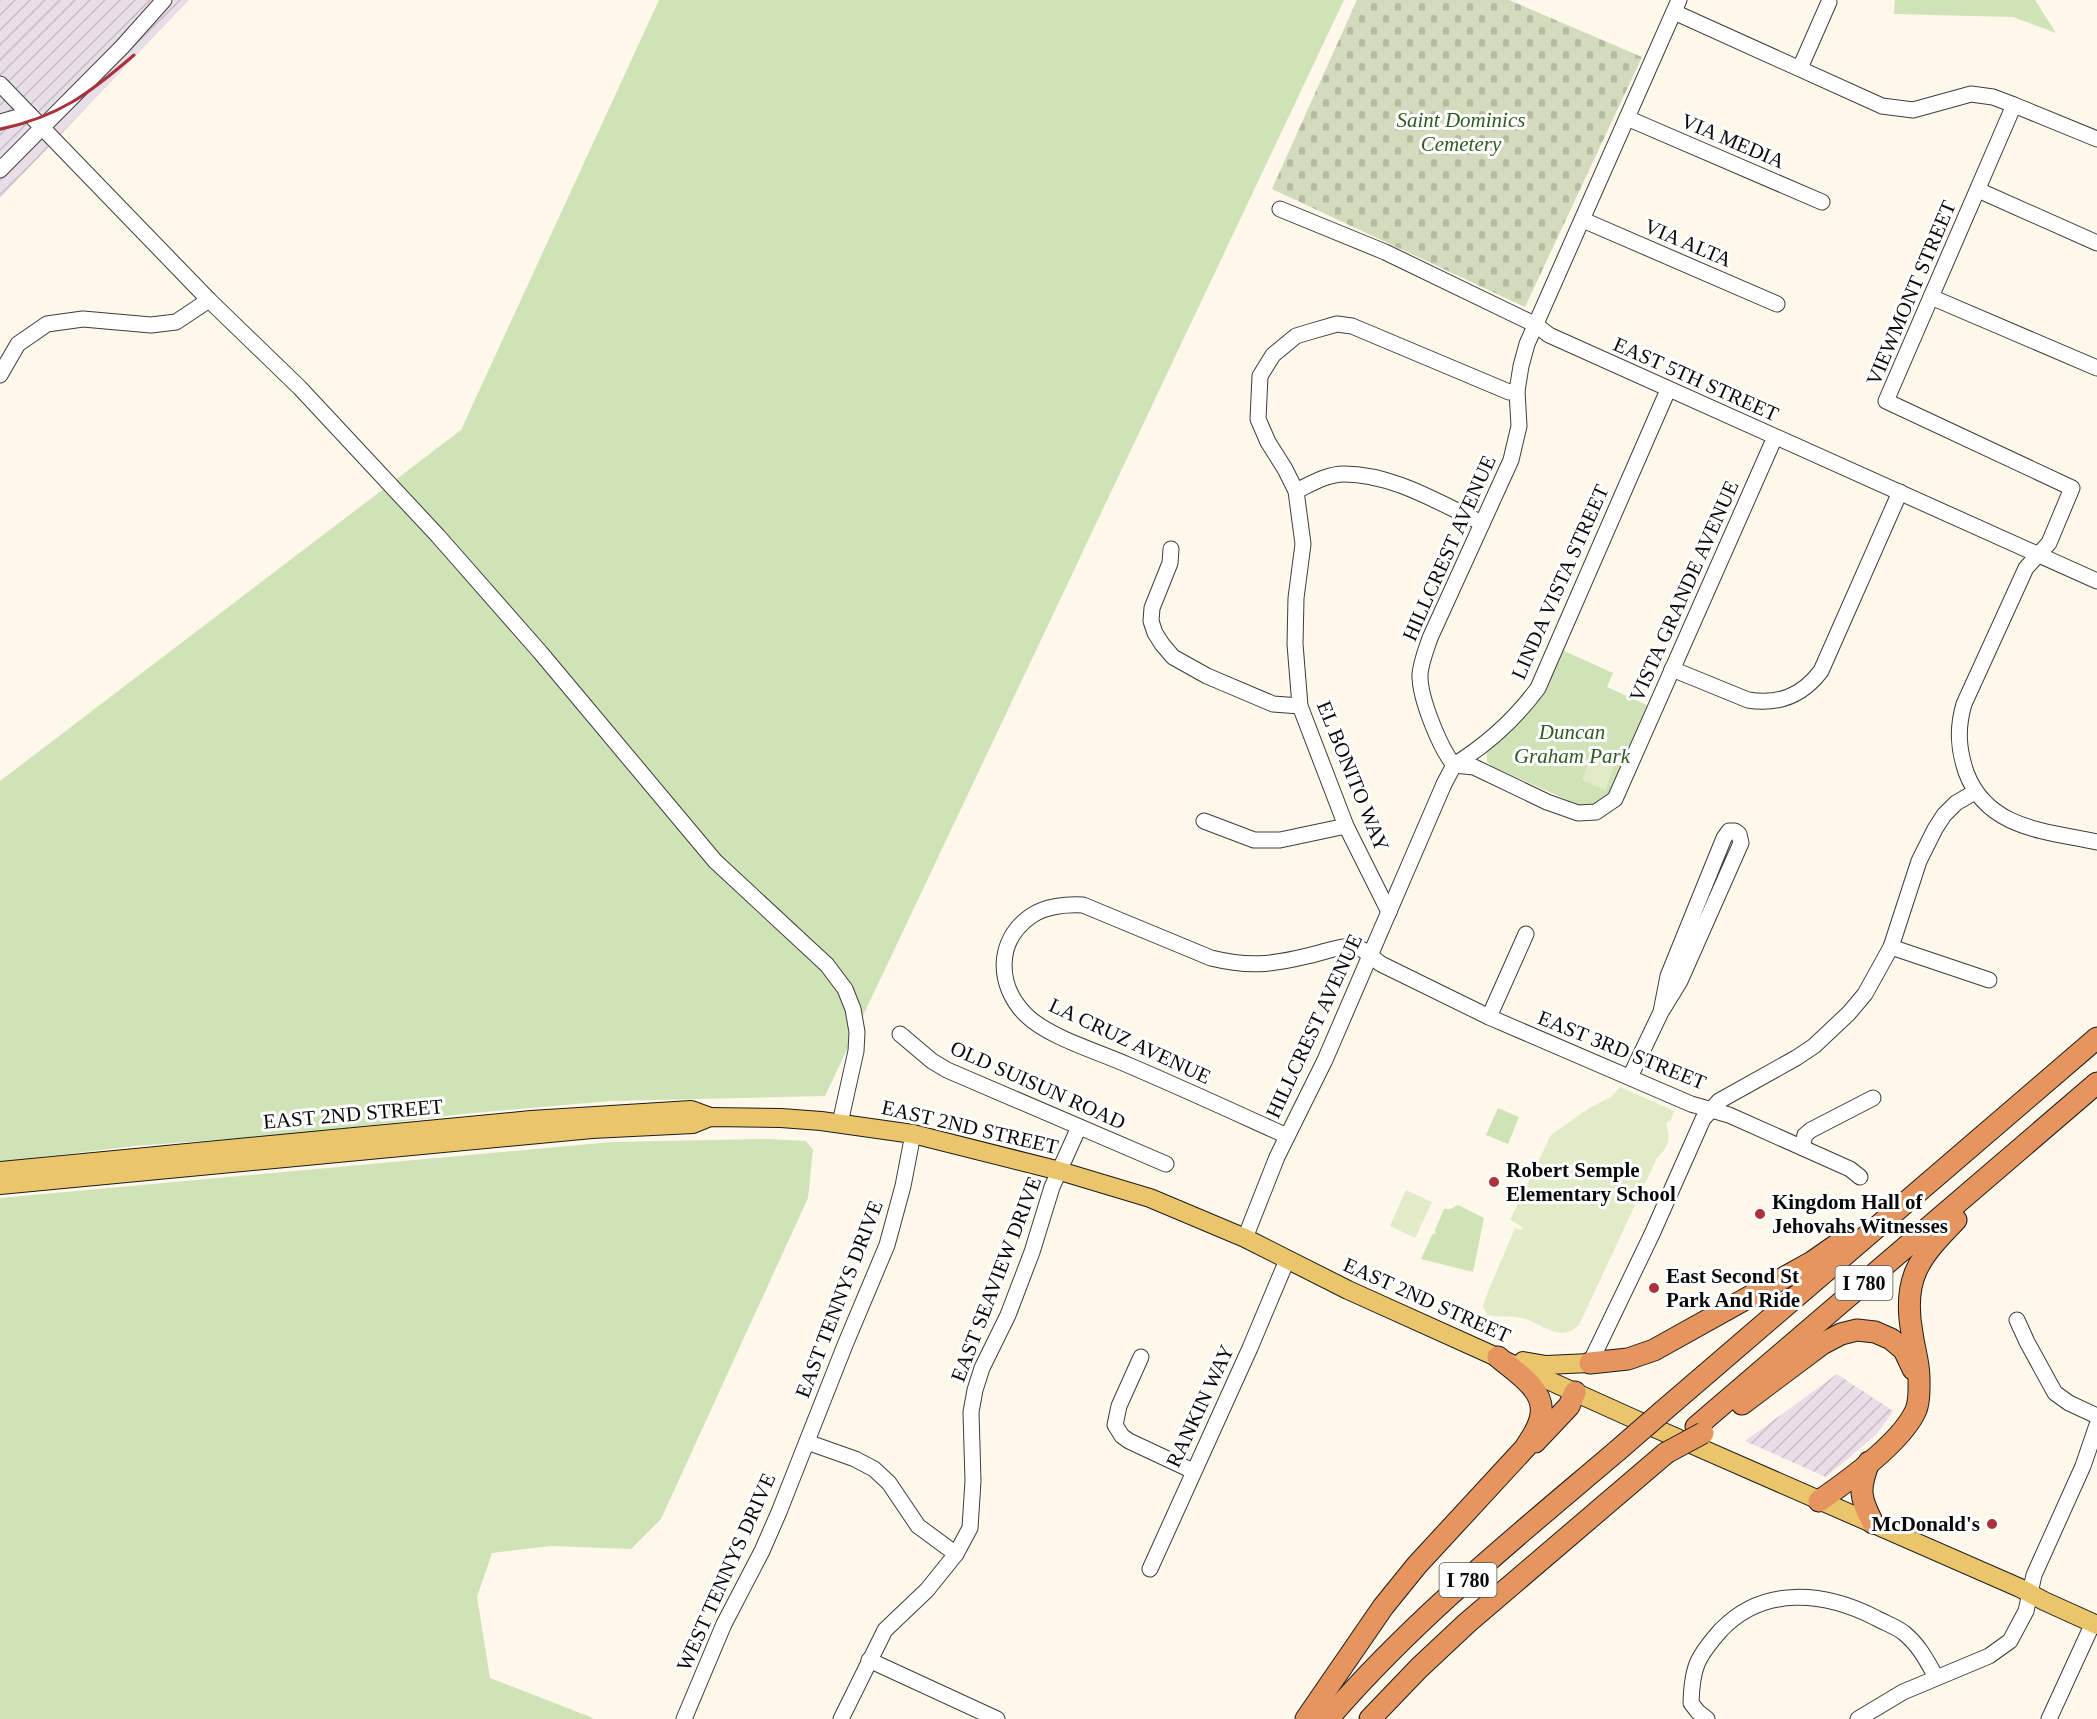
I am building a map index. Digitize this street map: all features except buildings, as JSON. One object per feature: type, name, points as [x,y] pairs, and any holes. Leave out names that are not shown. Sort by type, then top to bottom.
[{"type":"highway","points":[[2029,1096],[2070,1050],[2097,1025]]},
{"type":"highway","name":"I 780","points":[[1328,1719],[1412,1630],[1617,1450],[2097,1038]]},
{"type":"highway","name":"I 780","points":[[1370,1719],[1467,1623],[1666,1453],[1699,1430],[2097,1083]]},
{"type":"highway","points":[[2070,1107],[2097,1091]]},
{"type":"highway","points":[[1820,1501],[1891,1443],[1908,1424],[1919,1399],[1920,1367],[1908,1308],[1910,1286],[1918,1263],[1933,1243],[2010,1168],[2032,1138]]},
{"type":"highway","points":[[1590,1363],[1628,1359],[1654,1350],[1812,1262],[1881,1212],[1927,1184]]},
{"type":"highway","points":[[1699,1430],[1822,1344],[1841,1334],[1857,1330],[1875,1332],[1891,1339],[1904,1350],[1919,1379]]},
{"type":"highway","points":[[1306,1719],[1383,1607],[1417,1565],[1525,1448],[1537,1427],[1541,1414],[1540,1402],[1527,1383],[1498,1357]]},
{"type":"highway","points":[[1525,1448],[1535,1442],[1569,1406],[1575,1392]]},
{"type":"highway","points":[[1870,1461],[1861,1482],[1861,1492],[1866,1511],[1873,1523]]},
{"type":"main road","name":"EAST 2ND STREET","points":[[0,1171],[542,1119],[692,1110],[710,1117],[781,1118],[840,1123],[913,1134],[1060,1170],[1150,1198],[1245,1238],[1287,1260],[1643,1423],[1873,1523],[2095,1624]]},
{"type":"main road","name":"EAST 2ND STREET","points":[[0,1185],[592,1129],[693,1124],[710,1117]]},
{"type":"main road","points":[[1498,1357],[1546,1365],[1590,1363],[1575,1392]]},
{"type":"street","points":[[0,170],[165,0]]},
{"type":"street","points":[[1800,68],[1829,2]]},
{"type":"street","points":[[1677,6],[1882,106],[1913,110],[1971,94],[1993,97],[2097,139]]},
{"type":"street","name":"HILLCREST AVENUE","points":[[1245,1238],[1287,1136],[1325,1060],[1454,765],[1446,755],[1425,701],[1420,676],[1422,660],[1515,447],[1519,426],[1517,391],[1521,366],[1536,325],[1677,6]]},
{"type":"street","points":[[0,84],[209,300],[300,388],[462,562],[610,734],[637,771],[715,861],[827,965],[845,989],[853,1009],[857,1032],[856,1051],[840,1123]]},
{"type":"street","name":"VIEWMONT STREET","points":[[1975,792],[1962,760],[1958,740],[1964,704],[2026,568],[2049,543],[2072,488],[1886,401],[2014,105]]},
{"type":"street","points":[[0,122],[29,114]]},
{"type":"street","name":"VIA MEDIA","points":[[1627,118],[1822,202]]},
{"type":"street","points":[[1978,190],[2097,243]]},
{"type":"street","name":"EAST 5TH STREET","points":[[1280,209],[1385,252],[1536,325],[1549,335],[1668,390],[2097,581]]},
{"type":"street","name":"VIA ALTA","points":[[1582,220],[1777,303]]},
{"type":"street","points":[[1931,297],[2097,368]]},
{"type":"street","points":[[0,375],[18,344],[47,324],[83,319],[151,325],[176,322],[209,300]]},
{"type":"street","name":"EL BONITO WAY","points":[[1389,912],[1346,826],[1300,706],[1295,644],[1296,598],[1302,544],[1296,491],[1268,442],[1258,419],[1260,376],[1273,355],[1296,336],[1337,324],[1352,326],[1509,392],[1517,391]]},
{"type":"street","name":"LINDA VISTA STREET","points":[[1454,765],[1521,710],[1538,688],[1668,390]]},
{"type":"street","name":"VISTA GRANDE AVENUE","points":[[1454,765],[1474,767],[1547,802],[1578,813],[1596,812],[1615,799],[1775,437]]},
{"type":"street","points":[[1296,491],[1330,476],[1343,474],[1370,477],[1400,485],[1482,523]]},
{"type":"street","points":[[1672,669],[1748,700],[1759,702],[1789,698],[1806,688],[1821,671],[1900,492]]},
{"type":"street","points":[[1171,549],[1170,563],[1152,608],[1151,621],[1162,644],[1173,657],[1206,676],[1273,704],[1300,706]]},
{"type":"street","points":[[1590,1363],[1652,1234],[1703,1119],[1719,1101],[1796,1058],[1833,1029],[1865,994],[1891,946],[1919,861],[1944,815],[1956,803],[1975,792],[1998,814],[2018,824],[2097,842]]},
{"type":"street","points":[[1204,821],[1254,840],[1280,840],[1346,826]]},
{"type":"street","points":[[1630,1077],[1661,1012],[1680,981],[1741,843],[1739,834],[1735,831],[1729,831],[1724,838],[1668,976],[1661,1012]]},
{"type":"street","name":"LA CRUZ AVENUE","points":[[1287,1136],[1162,1079],[1053,1033],[1028,1017],[1014,1002],[1006,986],[1002,966],[1008,946],[1019,927],[1032,915],[1053,907],[1083,904],[1211,958],[1230,963],[1249,966],[1267,964],[1346,946],[1363,950],[1371,956]]},
{"type":"street","points":[[1489,1017],[1526,934]]},
{"type":"street","points":[[1891,946],[1989,980]]},
{"type":"street","name":"EAST 3RD STREET","points":[[1371,956],[1381,964],[1489,1017],[1691,1104],[1711,1109],[1802,1147],[1850,1169],[1860,1177]]},
{"type":"street","name":"OLD SUISUN ROAD","points":[[900,1034],[932,1061],[947,1070],[1166,1164]]},
{"type":"street","points":[[1802,1147],[1805,1135],[1811,1130],[1873,1098]]},
{"type":"street","name":"EAST SEAVIEW DRIVE","points":[[841,1719],[885,1630],[927,1590],[956,1554],[970,1528],[973,1481],[971,1412],[975,1390],[982,1368],[1012,1304],[1032,1252],[1052,1187],[1080,1126]]},
{"type":"street","name":"EAST TENNYS DRIVE","points":[[807,1442],[887,1245],[903,1186],[913,1134]]},
{"type":"street","name":"RANKIN WAY","points":[[1150,1569],[1250,1348],[1287,1260]]},
{"type":"street","points":[[2017,1320],[2055,1393],[2069,1403],[2097,1416]]},
{"type":"street","points":[[1141,1357],[1119,1406],[1115,1425],[1122,1436],[1129,1441],[1193,1471]]},
{"type":"street","points":[[1858,1719],[1903,1692],[1989,1656],[2010,1641],[2026,1611],[2034,1575],[2083,1466],[2097,1425]]},
{"type":"street","points":[[807,1442],[855,1459],[874,1469],[889,1483],[918,1526],[956,1554]]},
{"type":"street","name":"WEST TENNYS DRIVE","points":[[684,1719],[724,1624],[762,1551],[807,1442]]},
{"type":"street","points":[[1707,1719],[1691,1703],[1695,1666],[1707,1646],[1734,1617],[1754,1605],[1775,1599],[1796,1597],[1832,1600],[1867,1613],[1903,1632],[1919,1648],[1936,1677]]},
{"type":"street","points":[[2049,1719],[2095,1624]]},
{"type":"street","points":[[869,1660],[997,1719]]},
{"type":"shaded area","points":[[0,0],[189,0],[0,198]]},
{"type":"shaded area","points":[[1837,1374],[1893,1411],[1877,1434],[1826,1477],[1745,1441]]},
{"type":"green space","points":[[659,0],[1344,0],[825,1096],[610,1101],[463,1114],[298,1134],[134,1146],[0,1162],[0,781],[461,430]]},
{"type":"green space","name":"Saint Dominics Cemetery","points":[[1357,0],[1509,0],[1642,57],[1525,307],[1272,189]]},
{"type":"green space","points":[[1895,0],[2035,0],[2056,33],[2013,17],[1894,14]]},
{"type":"green space","name":"Duncan Graham Park","points":[[1562,650],[1613,673],[1607,687],[1647,705],[1609,794],[1596,804],[1588,806],[1579,805],[1493,767],[1487,762],[1490,747],[1534,707]]},
{"type":"green space","points":[[1591,757],[1614,766],[1605,790],[1582,780]]},
{"type":"green space","points":[[1620,1087],[1674,1111],[1671,1120],[1666,1123],[1669,1138],[1666,1146],[1657,1158],[1579,1325],[1565,1333],[1551,1331],[1522,1318],[1488,1315],[1483,1307],[1485,1299],[1515,1228],[1521,1230],[1523,1227],[1510,1220],[1551,1135],[1588,1109],[1612,1096]]},
{"type":"green space","points":[[1498,1108],[1519,1117],[1508,1144],[1486,1135]]},
{"type":"green space","points":[[766,1139],[806,1141],[813,1150],[808,1198],[661,1519],[631,1549],[551,1546],[492,1553],[477,1597],[490,1678],[592,1719],[0,1719],[0,1198],[612,1142]]},
{"type":"green space","points":[[1406,1190],[1432,1202],[1415,1238],[1390,1226]]},
{"type":"green space","points":[[1458,1205],[1484,1218],[1473,1272],[1421,1259],[1432,1235],[1436,1233],[1435,1230],[1444,1209]]},
{"type":"railway","points":[[0,129],[40,118],[73,102],[134,55]]},
{"type":"place","name":"Robert Semple Elementary School","points":[[1494,1182]]},
{"type":"place","name":"Kingdom Hall of Jehovahs Witnesses","points":[[1760,1214]]},
{"type":"place","name":"East Second St Park And Ride","points":[[1654,1288]]},
{"type":"place","name":"McDonald's","points":[[1992,1524]]}]
